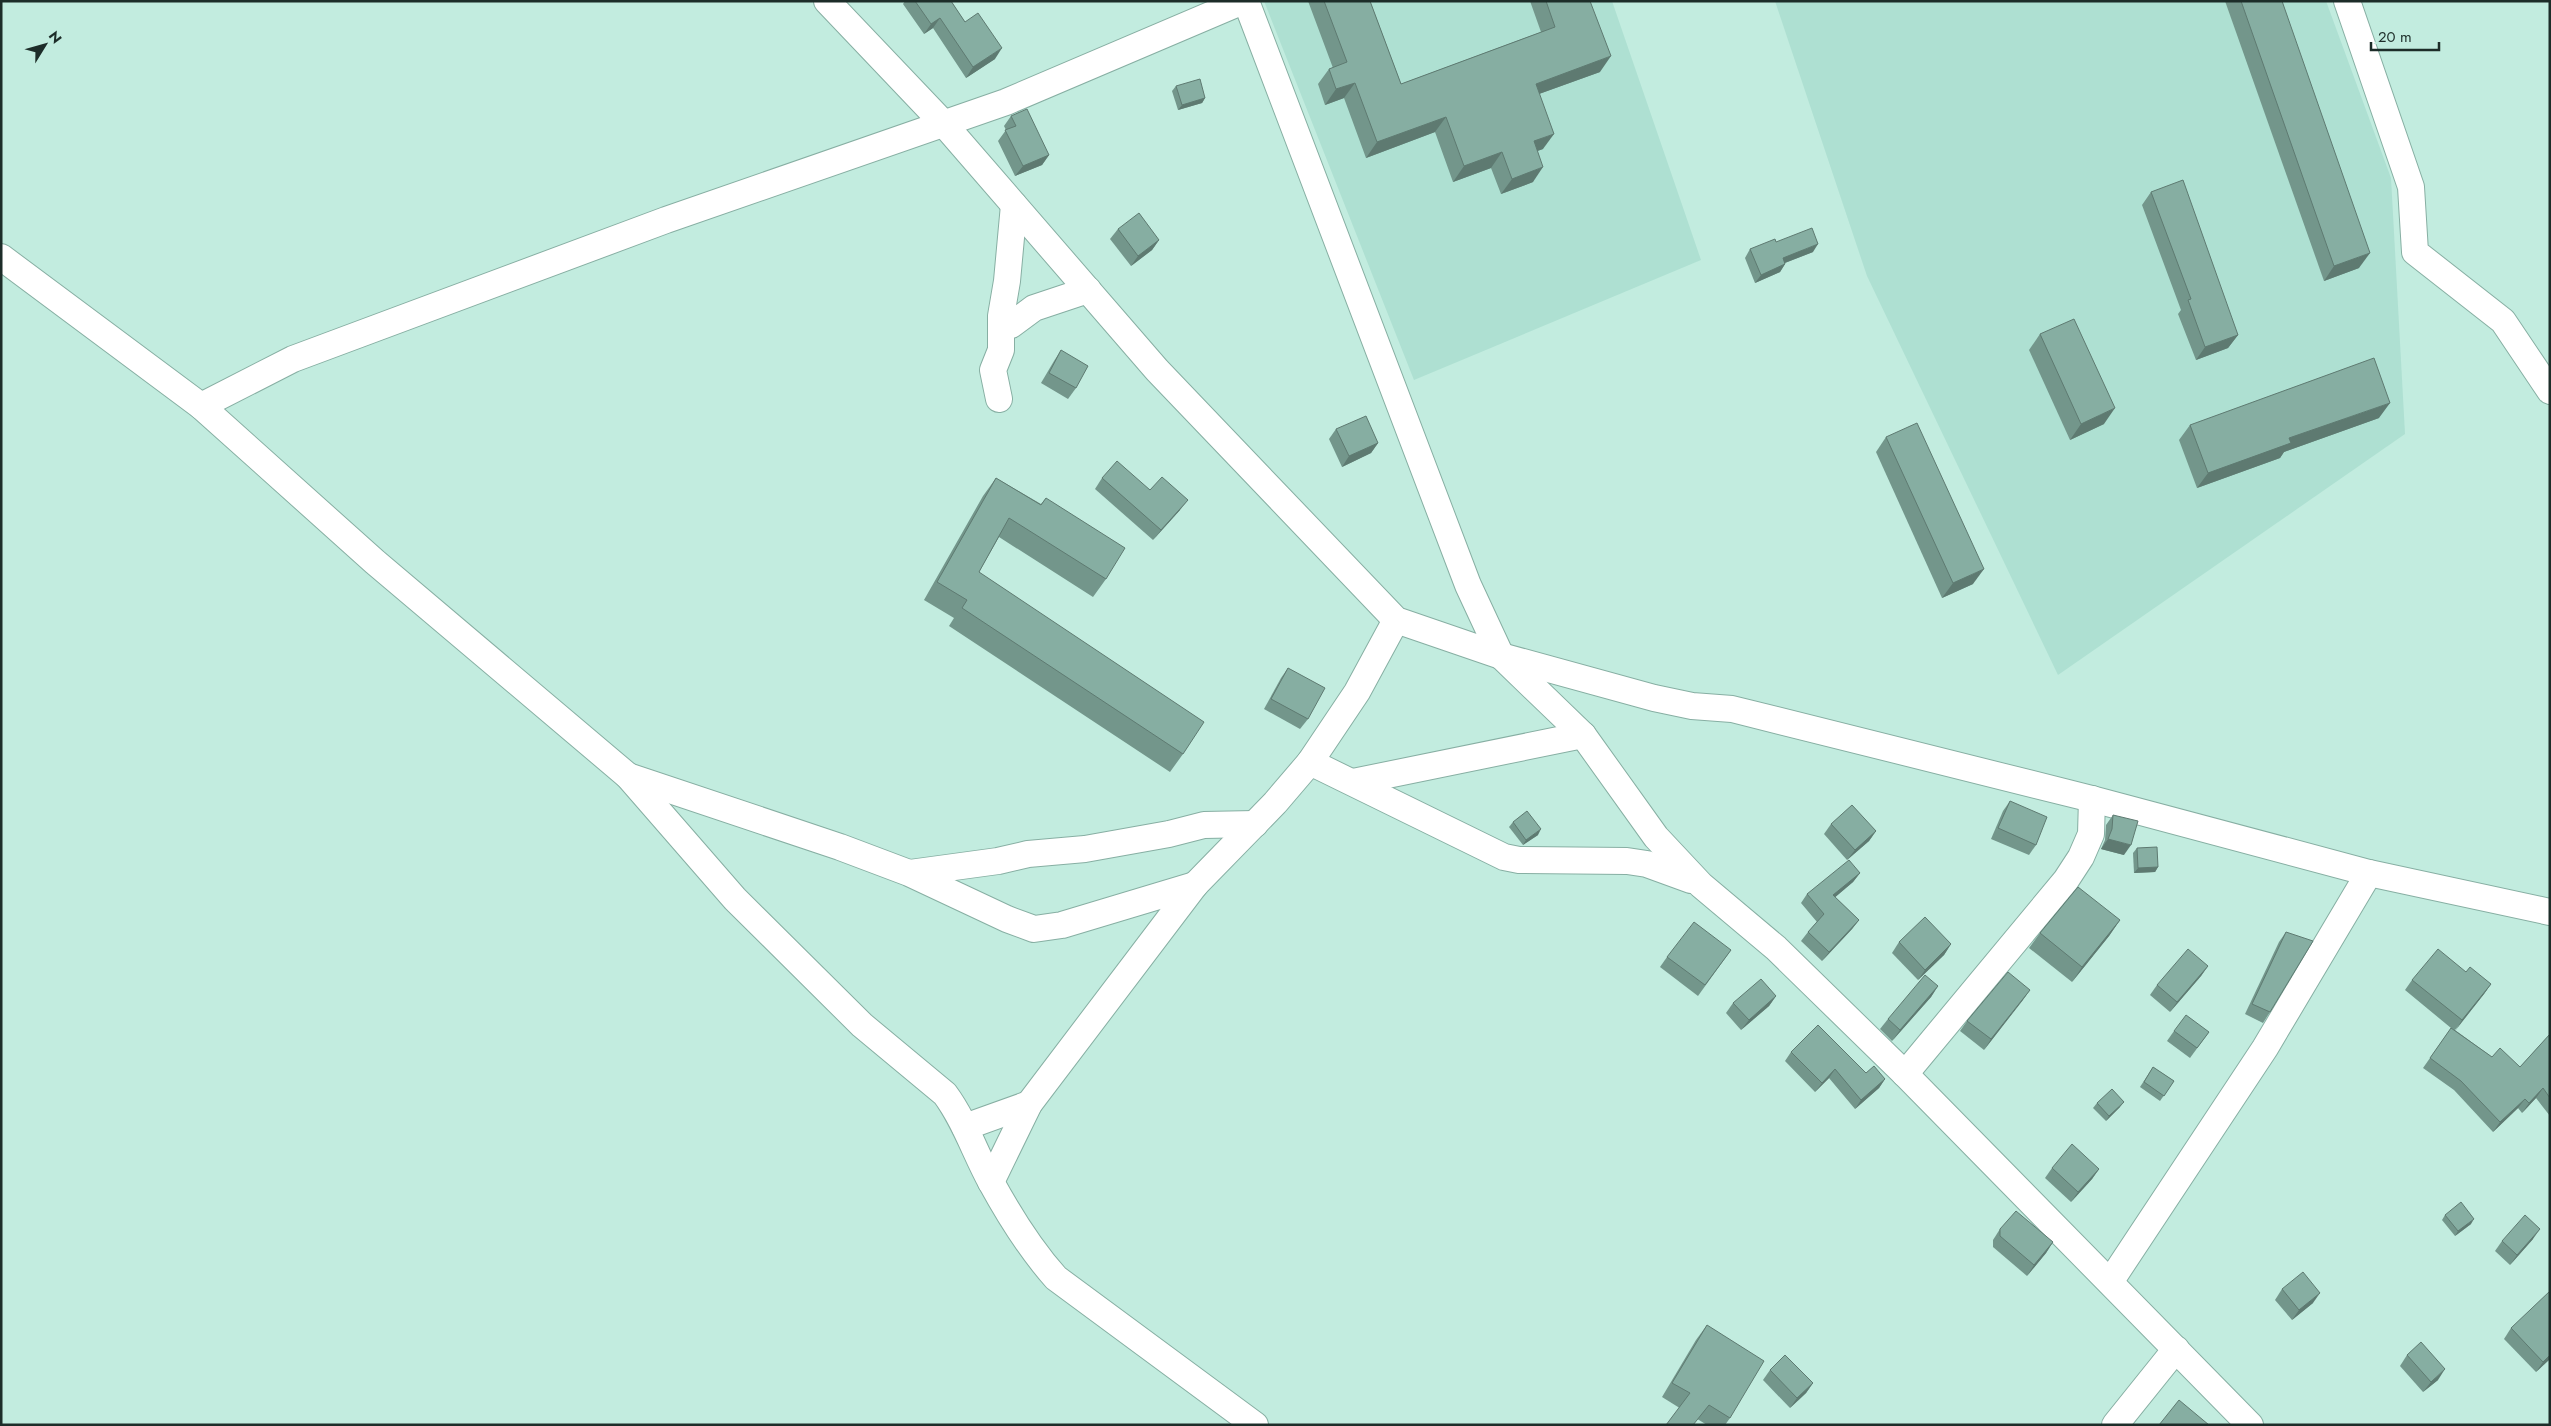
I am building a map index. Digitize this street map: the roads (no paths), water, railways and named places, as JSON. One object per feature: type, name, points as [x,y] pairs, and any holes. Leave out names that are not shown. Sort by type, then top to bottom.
[{"type":"street","points":[[827,1],[944,124],[1157,370],[1396,620],[1501,656],[1654,698],[1692,706],[1732,709],[2092,799],[2369,873],[2550,912]]},
{"type":"street","points":[[201,406],[293,359],[666,220],[1006,102],[1245,1],[1468,585],[1501,656],[1583,735],[1640,818],[1701,885],[1776,948],[1905,1074],[2250,1425]]},
{"type":"street","points":[[2348,1],[2411,187],[2416,252],[2504,321],[2550,391]]},
{"type":"street","points":[[999,400],[993,370],[1001,350],[1001,316],[1008,281],[1014,205]]},
{"type":"street","points":[[1,257],[201,406],[375,562],[628,776],[735,898],[862,1025],[945,1094],[965,1127],[991,1182],[1042,1262],[1056,1278],[1255,1425]]},
{"type":"street","points":[[1002,328],[1011,325],[1034,308],[1088,290]]},
{"type":"street","points":[[991,1182],[1029,1104],[1195,885],[1255,824],[1310,762],[1357,692],[1396,620]]},
{"type":"street","points":[[1353,782],[1583,735]]},
{"type":"street","points":[[1310,762],[1504,857],[1519,860],[1626,861],[1647,864],[1701,885]]},
{"type":"street","points":[[628,776],[840,846],[1034,929],[1062,925],[1195,885]]},
{"type":"street","points":[[1905,1074],[2066,880],[2081,857],[2091,834],[2092,799]]},
{"type":"street","points":[[909,874],[998,861],[1028,854],[1085,849],[1204,826],[1255,824]]},
{"type":"street","points":[[2110,1282],[2265,1048],[2369,873]]},
{"type":"street","points":[[965,1127],[1029,1104]]},
{"type":"street","points":[[2115,1425],[2176,1350]]}]
